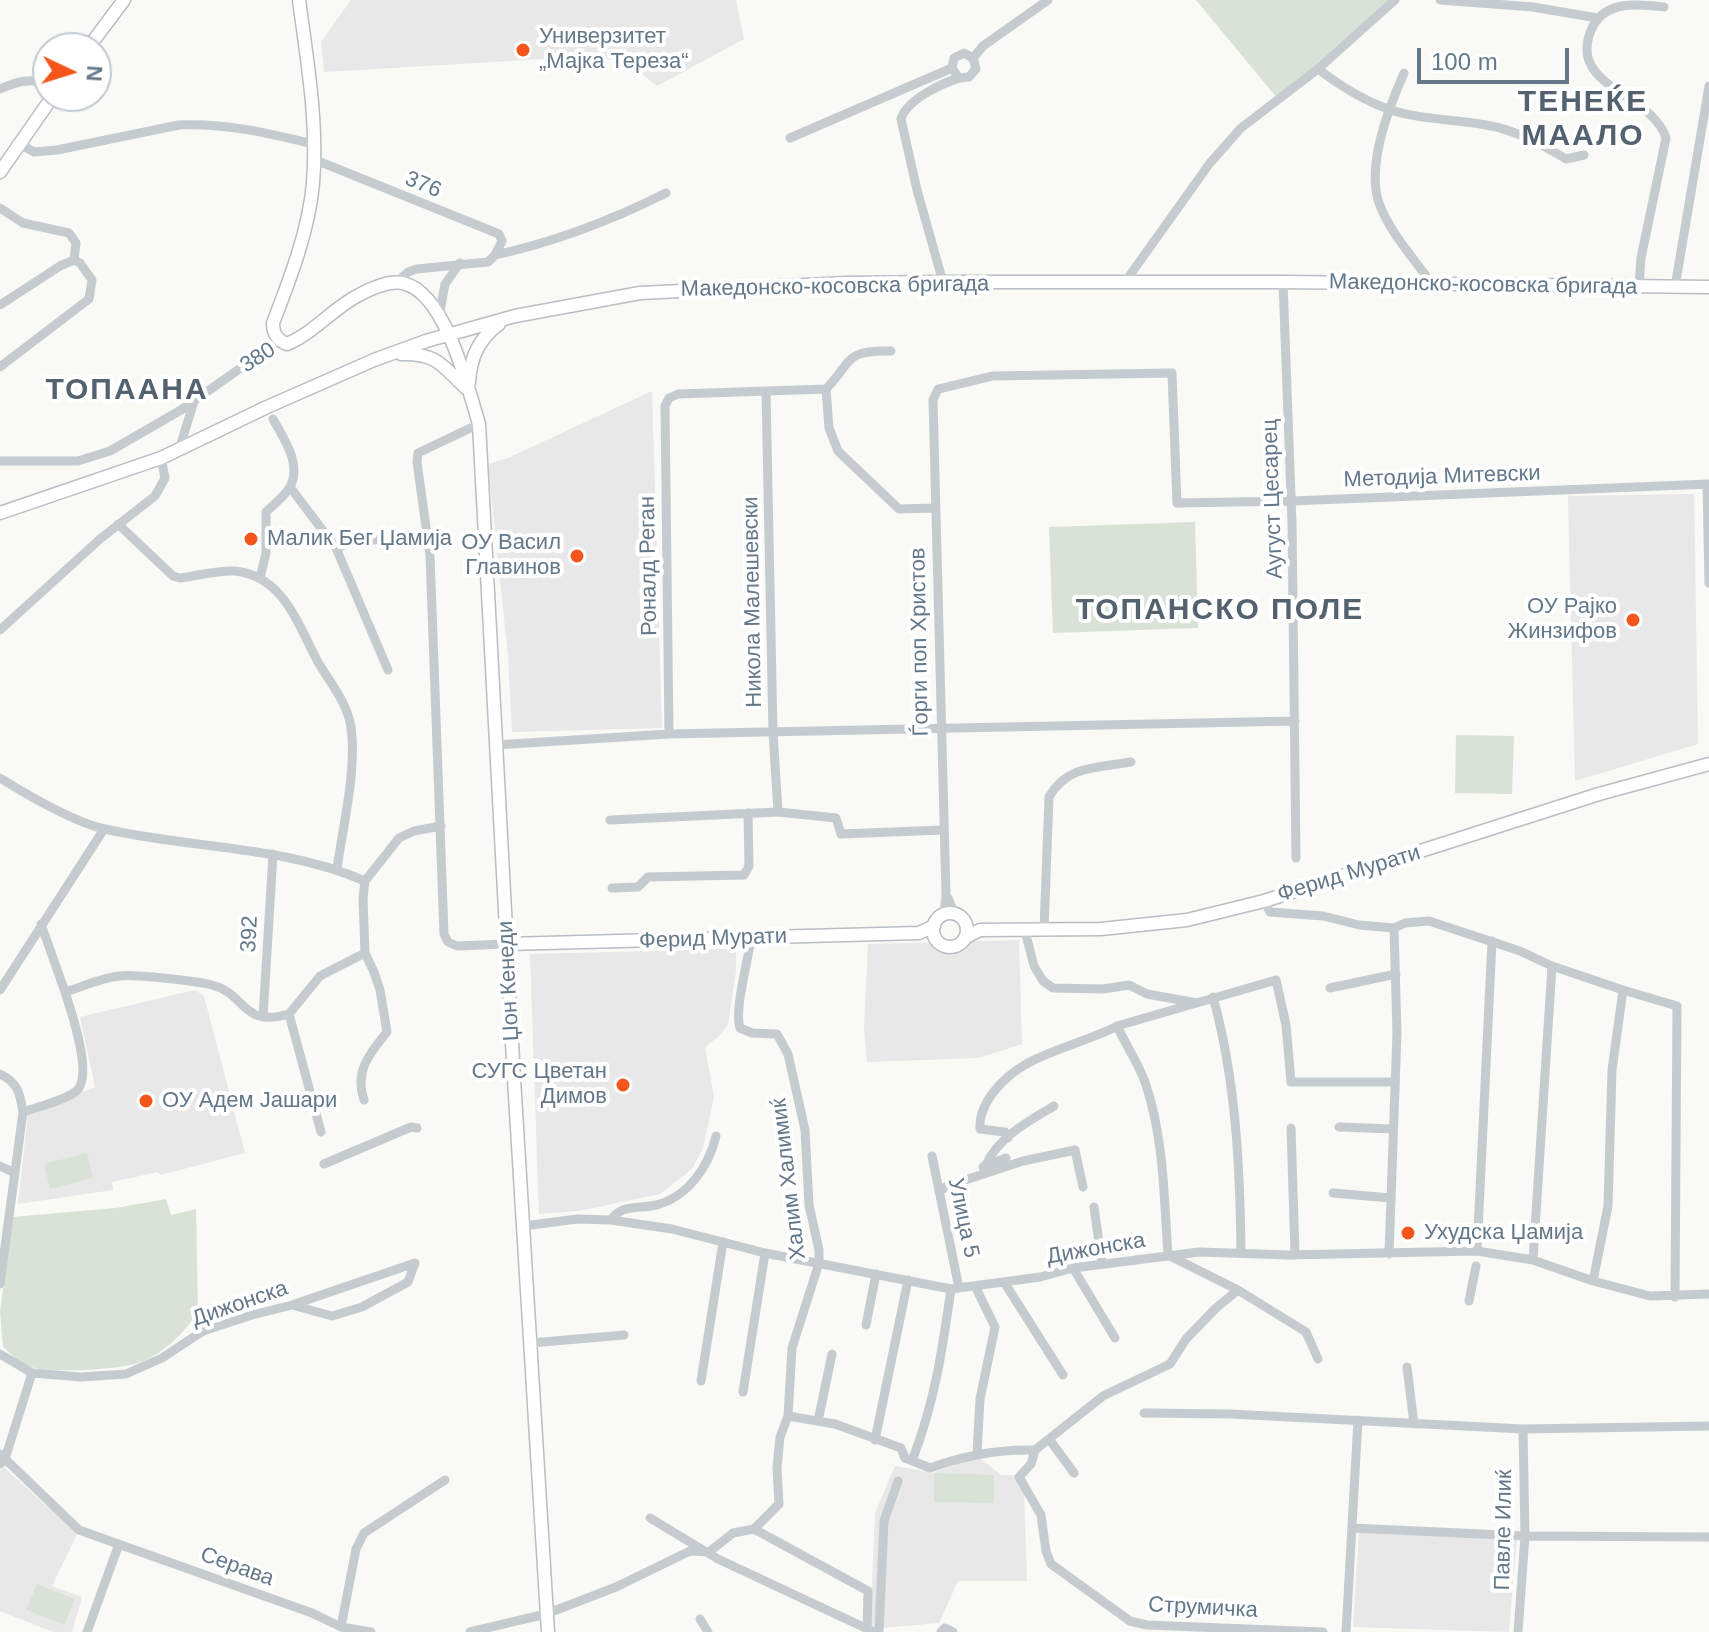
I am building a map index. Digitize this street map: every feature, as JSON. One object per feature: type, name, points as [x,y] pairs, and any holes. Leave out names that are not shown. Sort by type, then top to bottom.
[{"type":"street","points":[[100,32],[124,0]]},
{"type":"street","points":[[279,341],[273,331],[273,323],[297,258],[313,184],[309,76],[299,0]]},
{"type":"street","points":[[973,58],[983,46],[1048,0]]},
{"type":"street","points":[[1125,282],[1210,163],[1241,128],[1318,69],[1395,0]]},
{"type":"street","points":[[1440,0],[1533,7],[1597,18]]},
{"type":"street","points":[[1639,286],[1641,258],[1666,138],[1662,125],[1600,78],[1588,60],[1588,37],[1597,18],[1617,4],[1664,7]]},
{"type":"street","points":[[790,138],[955,72],[969,77],[976,69],[973,58],[964,53],[954,58],[955,72]]},
{"type":"street","points":[[1318,69],[1341,86],[1388,109],[1428,119],[1487,125],[1517,133],[1566,159],[1584,155]]},
{"type":"street","points":[[943,282],[901,119],[903,111],[912,102],[955,72]]},
{"type":"street","points":[[1404,73],[1388,109],[1375,181],[1379,202],[1395,233],[1433,285]]},
{"type":"street","points":[[0,89],[32,81]]},
{"type":"street","points":[[1675,287],[1709,86]]},
{"type":"street","points":[[0,172],[42,112]]},
{"type":"street","points":[[20,144],[34,152],[57,150],[195,124],[228,125],[313,144]]},
{"type":"street","name":"376","points":[[313,159],[499,234],[502,241],[495,255]]},
{"type":"street","points":[[397,282],[417,269],[488,262],[495,255],[561,239],[666,193]]},
{"type":"street","points":[[0,208],[23,223],[69,233],[76,243],[74,260]]},
{"type":"street","points":[[0,305],[74,260],[80,263],[92,280],[89,299],[0,367]]},
{"type":"street","points":[[439,317],[445,284],[460,263]]},
{"type":"street","points":[[397,282],[425,295],[448,335]]},
{"type":"street","name":"380","points":[[0,461],[78,461],[110,451],[194,401],[279,341],[287,344],[295,341],[360,294],[397,282]]},
{"type":"street","name":"Македонско-косовска бригада","points":[[0,513],[161,458],[267,407],[387,355],[508,318],[640,293],[846,283],[943,282],[1709,287]]},
{"type":"street","name":"Аугуст Цесарец","points":[[1283,282],[1292,501],[1296,858]]},
{"type":"street","points":[[468,390],[469,373],[479,345],[487,333],[508,318]]},
{"type":"street","name":"Џон Кенеди","points":[[448,335],[479,424],[546,1614],[550,1631]]},
{"type":"street","points":[[891,351],[864,351],[855,355],[826,389],[829,428],[838,451],[884,498],[899,509],[935,508]]},
{"type":"street","points":[[387,355],[433,357],[468,390]]},
{"type":"street","name":"Методија Митевски","points":[[938,389],[992,376],[1172,373],[1177,503],[1708,484]]},
{"type":"street","points":[[766,392],[826,389]]},
{"type":"street","name":"Ѓорги поп Христов","points":[[938,389],[933,400],[935,508],[943,830],[949,913]]},
{"type":"street","name":"Роналд Реган","points":[[669,734],[665,406],[669,398],[678,394],[766,392]]},
{"type":"street","name":"Никола Малешевски","points":[[766,392],[773,732],[778,812]]},
{"type":"street","points":[[179,450],[194,401]]},
{"type":"street","points":[[260,578],[266,553],[266,512],[290,487],[293,456],[273,419]]},
{"type":"street","points":[[479,424],[418,453],[418,477],[428,533],[445,938],[457,946],[507,944]]},
{"type":"street","points":[[0,630],[118,524],[155,496],[165,478],[161,458]]},
{"type":"street","points":[[1708,484],[1709,583]]},
{"type":"street","points":[[290,487],[336,548],[388,670]]},
{"type":"street","points":[[118,524],[173,576],[180,578],[235,571],[260,578],[291,605],[347,711],[351,729],[350,774],[337,869]]},
{"type":"street","points":[[336,548],[350,543],[428,533]]},
{"type":"street","points":[[495,745],[669,734],[1295,721]]},
{"type":"street","points":[[1044,930],[1049,797],[1058,782],[1075,772],[1131,762]]},
{"type":"street","name":"Ферид Мурати","points":[[966,930],[1025,931],[1187,920],[1264,901],[1599,794],[1709,764]]},
{"type":"street","points":[[0,778],[30,796],[104,829],[273,854],[337,869],[365,881]]},
{"type":"street","points":[[610,820],[778,812],[836,818],[841,834],[943,830]]},
{"type":"street","points":[[612,888],[638,887],[648,877],[744,875],[749,866],[748,813]]},
{"type":"street","points":[[364,1100],[360,1087],[363,1064],[387,1032],[377,981],[365,953],[365,881],[399,838],[414,831],[441,826]]},
{"type":"street","points":[[0,990],[104,829]]},
{"type":"street","name":"392","points":[[263,1017],[273,854]]},
{"type":"street","points":[[1264,901],[1270,912],[1323,916],[1359,925],[1394,928],[1405,923],[1429,921],[1492,941],[1552,966],[1677,1006],[1675,1297]]},
{"type":"street","points":[[949,913],[966,930],[961,944],[951,948],[945,948],[934,932],[949,913]]},
{"type":"street","points":[[23,1112],[76,1092],[83,1084],[84,1073],[74,1022],[41,924]]},
{"type":"street","points":[[1389,1254],[1397,1033],[1394,928]]},
{"type":"street","points":[[1025,931],[1034,966],[1043,981],[1053,988],[1103,989],[1129,985],[1147,994],[1200,1004]]},
{"type":"street","name":"Ферид Мурати","points":[[507,944],[934,932]]},
{"type":"street","name":"Халим Халимиќ","points":[[546,1614],[616,1587],[690,1551],[709,1552],[733,1533],[754,1529],[779,1504],[778,1452],[788,1416],[792,1348],[819,1263],[819,1250],[809,1205],[805,1130],[788,1054],[777,1034],[752,1033],[740,1028],[738,1021],[751,939]]},
{"type":"street","points":[[1477,1251],[1492,941]]},
{"type":"street","points":[[65,992],[120,976],[204,984],[222,990],[253,1014],[263,1017],[289,1014],[320,976],[365,953]]},
{"type":"street","points":[[1533,1260],[1552,966]]},
{"type":"street","points":[[1330,988],[1396,974]]},
{"type":"street","points":[[1008,1138],[1005,1132],[980,1129],[979,1118],[1002,1081],[1023,1064],[1117,1026],[1276,980],[1286,1025],[1291,1082],[1393,1082]]},
{"type":"street","points":[[1593,1281],[1608,1206],[1611,1083],[1615,1032],[1623,990]]},
{"type":"street","points":[[1213,997],[1232,1090],[1241,1253]]},
{"type":"street","points":[[289,1014],[321,1132]]},
{"type":"street","points":[[1117,1026],[1144,1079],[1154,1112],[1162,1166],[1168,1255],[1238,1290],[1306,1332],[1318,1359]]},
{"type":"street","points":[[0,1074],[13,1081],[19,1090],[23,1112],[0,1284]]},
{"type":"street","points":[[986,1165],[990,1154],[1008,1138],[1054,1106]]},
{"type":"street","points":[[324,1164],[411,1127],[417,1128]]},
{"type":"street","points":[[1339,1127],[1393,1129]]},
{"type":"street","points":[[1291,1128],[1295,1254]]},
{"type":"street","points":[[611,1220],[616,1212],[626,1208],[669,1201],[701,1173],[711,1156],[716,1136]]},
{"type":"street","points":[[939,1192],[1023,1161],[1075,1150],[1083,1187]]},
{"type":"street","name":"Улица 5","points":[[902,1470],[929,1417],[955,1288],[932,1156]]},
{"type":"street","points":[[972,1178],[986,1165],[1006,1158]]},
{"type":"street","points":[[0,1166],[15,1173]]},
{"type":"street","points":[[1333,1193],[1390,1198]]},
{"type":"street","points":[[1094,1207],[1102,1264]]},
{"type":"street","name":"Дижонска","points":[[524,1226],[577,1219],[611,1220],[672,1229],[765,1253],[955,1288],[1073,1268],[1199,1252],[1389,1254],[1477,1251],[1533,1260],[1593,1281],[1650,1296],[1709,1294]]},
{"type":"street","points":[[701,1381],[723,1242]]},
{"type":"street","points":[[743,1392],[765,1253]]},
{"type":"street","name":"Дижонска","points":[[32,1373],[105,1377],[126,1374],[162,1358],[203,1331],[292,1305],[415,1263],[408,1282],[362,1307],[332,1316],[292,1305]]},
{"type":"street","points":[[1469,1301],[1476,1266]]},
{"type":"street","points":[[1073,1268],[1115,1338]]},
{"type":"street","points":[[866,1325],[876,1274]]},
{"type":"street","points":[[875,1440],[908,1280]]},
{"type":"street","points":[[1004,1282],[1063,1375]]},
{"type":"street","points":[[975,1286],[995,1327],[980,1399],[977,1453]]},
{"type":"street","points":[[788,1416],[835,1424],[901,1448],[908,1460],[930,1468],[977,1453],[1004,1449],[1035,1450],[1103,1396],[1170,1364],[1186,1339],[1238,1290]]},
{"type":"street","points":[[531,1343],[624,1335]]},
{"type":"street","points":[[0,1354],[32,1373],[2,1459]]},
{"type":"street","points":[[818,1421],[832,1354]]},
{"type":"street","points":[[1407,1367],[1414,1424]]},
{"type":"street","points":[[1144,1413],[1523,1429],[1709,1426]]},
{"type":"street","points":[[1346,1632],[1358,1420]]},
{"type":"street","name":"Павле Илиќ","points":[[1518,1632],[1525,1536],[1523,1429]]},
{"type":"street","points":[[1049,1439],[1074,1473]]},
{"type":"street","name":"Струмичка","points":[[1035,1450],[1031,1464],[1019,1477],[1041,1515],[1051,1564],[1130,1621],[1147,1625],[1323,1632]]},
{"type":"street","name":"Серава","points":[[2,1459],[79,1530],[312,1613],[341,1627],[371,1632]]},
{"type":"street","points":[[341,1627],[356,1549],[364,1533],[445,1480]]},
{"type":"street","points":[[874,1631],[884,1521],[898,1481]]},
{"type":"street","points":[[650,1518],[691,1544],[874,1631]]},
{"type":"street","points":[[1352,1528],[1525,1536],[1709,1537]]},
{"type":"street","points":[[754,1529],[868,1591],[874,1631]]},
{"type":"street","points":[[87,1632],[119,1544]]},
{"type":"street","points":[[470,1632],[546,1614]]},
{"type":"street","points":[[700,1619],[708,1632]]},
{"type":"street","points":[[843,1632],[850,1621]]},
{"type":"street","points":[[941,1632],[945,1628],[953,1632]]},
{"type":"shaded area","name":"Универзитет „Мајка Тереза“","points":[[351,0],[736,0],[744,39],[657,86],[637,70],[616,60],[578,57],[324,72],[321,42]]},
{"type":"shaded area","points":[[1196,0],[1395,0],[1277,98]]},
{"type":"shaded area","name":"ОУ Васил Главинов","points":[[652,391],[662,728],[512,732],[508,656],[488,464],[508,458]]},
{"type":"shaded area","name":"ОУ Рајко Жинзифов","points":[[1694,494],[1698,744],[1575,781],[1568,496]]},
{"type":"shaded area","points":[[1195,522],[1198,628],[1053,633],[1049,527]]},
{"type":"shaded area","points":[[1456,735],[1514,736],[1512,794],[1455,793]]},
{"type":"shaded area","points":[[1019,940],[1022,1044],[978,1058],[867,1062],[864,1029],[868,944]]},
{"type":"shaded area","name":"СУГС Цветан Димов","points":[[736,949],[728,1025],[705,1047],[714,1097],[703,1148],[692,1169],[660,1194],[578,1211],[539,1214],[530,954]]},
{"type":"shaded area","name":"ОУ Адем Јашари","points":[[195,990],[204,996],[245,1153],[160,1175],[158,1172],[112,1182],[113,1190],[18,1204],[28,1114],[95,1087],[80,1017]]},
{"type":"shaded area","points":[[87,1153],[93,1178],[50,1189],[44,1164]]},
{"type":"shaded area","points":[[166,1199],[171,1215],[196,1209],[198,1314],[172,1342],[141,1362],[84,1370],[28,1366],[3,1347],[0,1312],[12,1217],[116,1208]]},
{"type":"shaded area","points":[[977,1456],[1001,1475],[1016,1475],[1024,1490],[1027,1581],[958,1581],[939,1623],[870,1629],[875,1513],[895,1466],[933,1473]]},
{"type":"shaded area","points":[[4,1467],[79,1530],[52,1586],[82,1597],[72,1632],[53,1632],[0,1611],[0,1471]]},
{"type":"shaded area","points":[[934,1473],[994,1475],[994,1503],[934,1502]]},
{"type":"shaded area","points":[[1359,1531],[1517,1536],[1509,1632],[1353,1627]]},
{"type":"shaded area","points":[[37,1584],[75,1599],[64,1625],[26,1610]]},
{"type":"place","name":"Универзитет „Мајка Тереза“","points":[[523,50]]},
{"type":"place","name":"Малик Бег Џамија","points":[[251,539]]},
{"type":"place","name":"ОУ Васил Главинов","points":[[577,556]]},
{"type":"place","name":"ОУ Рајко Жинзифов","points":[[1633,620]]},
{"type":"place","name":"СУГС Цветан Димов","points":[[623,1085]]},
{"type":"place","name":"ОУ Адем Јашари","points":[[146,1101]]},
{"type":"place","name":"Ухудска Џамија","points":[[1408,1233]]},
{"type":"district","name":"ТЕНЕЌЕ МААЛО","points":[[1583,120]]},
{"type":"district","name":"ТОПААНА","points":[[127,391]]},
{"type":"district","name":"ТОПАНСКО ПОЛЕ","points":[[1220,611]]}]
